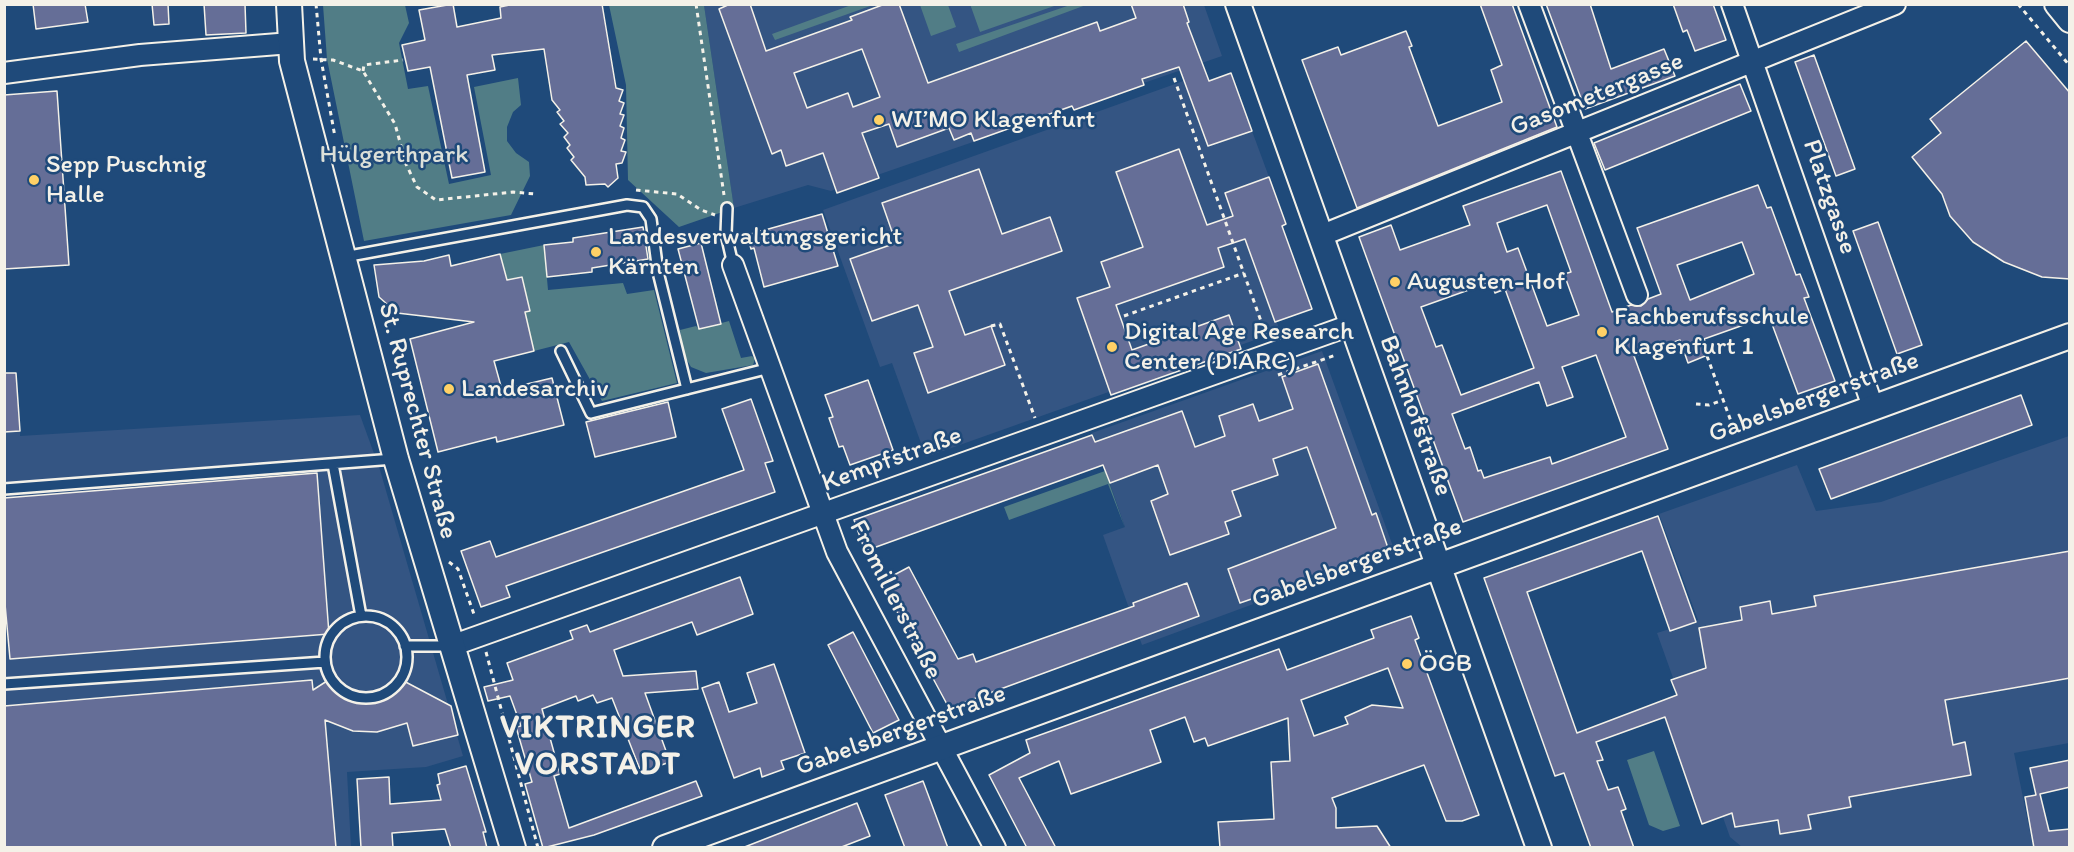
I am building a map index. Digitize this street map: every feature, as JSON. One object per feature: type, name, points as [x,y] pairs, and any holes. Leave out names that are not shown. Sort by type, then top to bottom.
[{"type":"street","name":"St. Ruprechter Straße","points":[[289,4],[291,61],[396,459],[513,848]]},
{"type":"street","name":"Bahnhofstraße","points":[[1238,4],[1539,848]]},
{"type":"street","points":[[1529,4],[1637,295]]},
{"type":"street","name":"Platzgasse","points":[[1732,4],[1873,407]]},
{"type":"street","name":"Gasometergasse","points":[[1320,236],[1895,4]]},
{"type":"street","points":[[2057,4],[2070,20]]},
{"type":"street","points":[[4,73],[140,55],[291,43]]},
{"type":"street","name":"Fromillerstraße","points":[[733,265],[837,552],[995,848]]},
{"type":"street","name":"Kempfstraße","points":[[452,645],[1351,325]]},
{"type":"street","name":"Gabelsbergerstraße","points":[[665,848],[1439,564],[2070,336]]},
{"type":"lane","points":[[343,257],[627,205],[643,207],[651,219],[658,272],[687,389]]},
{"type":"lane","points":[[727,212],[726,234],[733,265]]},
{"type":"lane","points":[[561,351],[591,413],[770,368]]},
{"type":"lane","points":[[4,489],[396,459]]},
{"type":"lane","points":[[333,464],[361,616]]},
{"type":"lane","points":[[361,616],[372,616],[391,625],[398,632],[405,646],[406,661],[399,680],[383,694],[372,697],[350,695],[341,689],[328,672],[325,662],[328,640],[334,631],[351,619],[361,616]]},
{"type":"lane","points":[[405,646],[452,645]]},
{"type":"lane","points":[[4,684],[325,662]]},
{"type":"path","points":[[316,4],[321,58],[335,139]]},
{"type":"path","points":[[636,190],[677,194],[701,210],[727,212],[696,4]]},
{"type":"path","points":[[2018,4],[2070,66]]},
{"type":"path","points":[[321,58],[357,67],[363,71],[395,124],[406,164],[417,187],[436,200],[513,192],[535,194]]},
{"type":"path","points":[[363,71],[364,65],[403,60]]},
{"type":"path","points":[[1174,78],[1272,353]]},
{"type":"path","points":[[1124,316],[1244,273]]},
{"type":"path","points":[[991,326],[1000,324],[1041,436]]},
{"type":"path","points":[[1278,375],[1336,355]]},
{"type":"path","points":[[1707,356],[1743,454]]},
{"type":"path","points":[[1696,404],[1709,405],[1723,400]]},
{"type":"path","points":[[442,556],[458,569],[481,636],[538,848]]},
{"type":"shaded area","name":"WI’MO Klagenfurt","points":[[704,5],[1204,5],[1222,56],[831,191],[808,185],[734,208]]},
{"type":"shaded area","points":[[1189,79],[1213,144],[1252,131],[1269,177],[1230,191],[1280,331],[926,457],[892,363],[880,367],[823,210]]},
{"type":"shaded area","points":[[1322,351],[1395,552],[1142,645],[1103,535],[1125,527],[1092,433]]},
{"type":"shaded area","points":[[360,415],[380,470],[463,756],[426,767],[347,772],[351,847],[5,848],[5,432],[20,431],[20,436]]},
{"type":"shaded area","points":[[2069,436],[2069,743],[2014,753],[2033,847],[1742,847],[1730,837],[1657,633],[1698,620],[1659,514],[1797,465],[1816,511],[1881,502]]},
{"type":"green space","points":[[854,4],[873,5],[775,40],[772,34]]},
{"type":"green space","points":[[970,4],[1057,4],[1057,5],[980,32]]},
{"type":"green space","points":[[1073,4],[1086,5],[959,52],[956,44]]},
{"type":"green space","name":"Hülgerthpark","points":[[323,5],[405,5],[409,23],[399,43],[408,89],[428,86],[449,184],[491,175],[474,87],[518,78],[521,105],[513,112],[507,127],[507,141],[516,153],[529,162],[530,176],[511,215],[364,241],[327,59]]},
{"type":"green space","points":[[609,5],[704,5],[734,208],[679,227],[628,180],[626,85]]},
{"type":"green space","points":[[920,5],[948,5],[956,27],[931,36]]},
{"type":"green space","points":[[544,245],[548,290],[623,283],[627,294],[654,290],[677,383],[602,401],[569,342],[534,351],[525,312],[530,310],[522,276],[507,280],[500,254]]},
{"type":"green space","points":[[729,321],[741,358],[752,356],[755,359],[753,365],[706,373],[691,367],[684,355],[680,330],[696,326],[699,329]]},
{"type":"green space","points":[[1105,471],[1125,528],[1108,484],[1009,520],[1004,507]]},
{"type":"green space","points":[[1654,751],[1680,826],[1663,831],[1649,825],[1627,760]]},
{"type":"building","points":[[33,4],[85,4],[88,22],[36,29]]},
{"type":"building","points":[[152,4],[168,4],[169,24],[154,25]]},
{"type":"building","points":[[204,4],[245,4],[246,33],[206,35]]},
{"type":"building","points":[[453,4],[457,27],[501,18],[500,7],[514,4],[602,4],[616,88],[623,90],[619,101],[624,103],[620,114],[624,115],[620,126],[624,128],[621,138],[625,140],[621,151],[626,152],[622,163],[616,164],[618,178],[608,187],[605,184],[586,185],[585,177],[571,160],[574,157],[567,148],[570,145],[564,137],[568,133],[560,124],[564,121],[557,112],[560,110],[552,100],[544,49],[492,55],[495,70],[467,75],[485,172],[452,178],[430,67],[408,71],[402,45],[425,40],[419,10]]},
{"type":"building","points":[[730,4],[750,4],[766,51],[852,20],[850,17],[885,4],[899,4],[928,83],[1097,22],[1100,31],[1136,18],[1131,4],[1183,4],[1189,22],[1187,23],[1209,81],[1231,73],[1252,131],[1208,146],[1179,67],[1142,79],[1144,85],[1074,110],[1072,106],[974,141],[971,133],[954,140],[949,128],[897,147],[889,124],[862,133],[879,178],[837,193],[823,153],[786,166],[781,150],[772,154],[719,9]],"holes":[[[862,49],[880,97],[853,107],[848,93],[807,108],[794,73]]]},
{"type":"building","points":[[1480,4],[1512,4],[1557,127],[1357,208],[1302,60],[1338,47],[1341,55],[1406,31],[1412,46],[1409,47],[1438,126],[1502,102],[1491,70],[1502,65]]},
{"type":"building","points":[[1546,4],[1590,4],[1611,69],[1664,49],[1675,76],[1585,109]]},
{"type":"building","points":[[1673,4],[1713,4],[1726,40],[1695,51],[1687,30],[1683,32]]},
{"type":"building","points":[[2026,41],[2070,93],[2070,279],[2042,277],[2004,262],[1973,242],[1950,216],[1942,194],[1912,157],[1941,133],[1930,119]]},
{"type":"building","points":[[1814,55],[1855,169],[1836,176],[1795,62]]},
{"type":"building","points":[[1740,84],[1751,111],[1605,170],[1594,143]]},
{"type":"building","name":"Sepp Puschnig Halle","points":[[57,91],[69,265],[4,269],[4,95]]},
{"type":"building","points":[[1179,149],[1207,225],[1233,216],[1225,193],[1269,177],[1286,224],[1282,226],[1312,309],[1275,322],[1245,239],[1218,248],[1224,267],[1116,305],[1132,350],[1229,315],[1241,349],[1111,395],[1077,298],[1110,287],[1101,262],[1143,247],[1116,172]]},
{"type":"building","points":[[979,169],[1002,234],[1050,217],[1062,251],[949,291],[965,335],[991,326],[1005,365],[928,393],[914,353],[933,347],[918,305],[872,321],[850,259],[896,243],[882,203]]},
{"type":"building","points":[[1561,171],[1612,312],[1631,305],[1641,306],[1648,299],[1661,294],[1637,228],[1758,185],[1767,208],[1771,207],[1796,275],[1800,274],[1809,297],[1804,298],[1835,381],[1798,394],[1769,316],[1704,339],[1710,354],[1688,363],[1680,340],[1634,356],[1668,449],[1463,522],[1359,237],[1391,225],[1400,250],[1470,225],[1463,206]],"holes":[[[1547,205],[1571,272],[1564,274],[1579,315],[1547,326],[1518,248],[1507,252],[1497,223]],[[1742,242],[1754,274],[1690,300],[1677,265]],[[1491,282],[1495,293],[1505,289],[1534,368],[1461,395],[1442,345],[1436,347],[1421,307]],[[1596,355],[1626,437],[1552,464],[1550,457],[1484,478],[1481,470],[1478,471],[1470,447],[1465,449],[1452,414],[1539,382],[1547,406],[1573,397],[1562,367]]]},
{"type":"building","points":[[822,214],[838,266],[764,287],[754,248],[751,249],[747,235]]},
{"type":"building","points":[[1878,222],[1922,345],[1897,354],[1853,231]]},
{"type":"building","name":"Landesverwaltungsgericht Kärnten","points":[[643,227],[648,259],[592,268],[592,272],[547,277],[544,245],[573,242],[573,238]]},
{"type":"building","points":[[701,243],[721,324],[699,329],[678,249]]},
{"type":"building","points":[[500,254],[507,280],[522,277],[530,311],[525,312],[534,351],[494,361],[502,390],[552,378],[564,425],[497,442],[496,437],[438,452],[410,339],[474,322],[397,313],[379,297],[374,265],[424,261],[449,255],[451,266]]},
{"type":"building","points":[[1318,364],[1372,515],[1376,513],[1389,551],[1240,603],[1228,569],[1336,528],[1307,447],[1273,459],[1278,475],[1232,491],[1241,516],[1225,522],[1229,534],[1170,555],[1151,501],[1168,494],[1158,465],[1110,483],[1103,465],[865,551],[854,520],[1092,435],[1095,442],[1182,411],[1195,447],[1225,436],[1219,416],[1253,404],[1259,421],[1293,409],[1282,377]]},
{"type":"building","points":[[4,373],[16,373],[20,431],[4,432]]},
{"type":"building","points":[[868,380],[893,450],[850,465],[843,446],[839,447],[829,418],[833,417],[825,395]]},
{"type":"building","points":[[2021,395],[2032,425],[1831,499],[1819,469]]},
{"type":"building","points":[[751,399],[773,461],[765,463],[775,492],[506,586],[510,597],[481,607],[461,551],[490,541],[496,557],[744,470],[722,409]]},
{"type":"building","points":[[668,402],[676,437],[595,457],[586,422]]},
{"type":"building","points":[[317,473],[329,634],[10,659],[4,593],[4,498]]},
{"type":"building","points":[[1658,516],[1696,622],[1670,631],[1642,551],[1527,592],[1577,733],[1677,695],[1671,680],[1706,668],[1699,628],[1742,620],[1740,607],[1770,601],[1772,614],[1816,606],[1814,596],[2070,551],[2070,678],[1945,700],[1953,745],[1965,742],[1971,775],[1849,797],[1851,807],[1808,815],[1811,829],[1780,834],[1778,820],[1735,827],[1732,813],[1702,824],[1665,717],[1596,742],[1603,760],[1597,761],[1608,790],[1618,787],[1626,809],[1621,811],[1634,848],[1591,848],[1564,773],[1555,776],[1484,578]]},
{"type":"building","points":[[909,567],[958,659],[973,654],[976,662],[1134,606],[1133,603],[1187,583],[1199,616],[949,708],[881,582]]},
{"type":"building","points":[[740,577],[753,614],[697,635],[692,622],[614,650],[623,676],[696,671],[698,689],[645,693],[670,762],[641,772],[612,698],[597,703],[593,695],[578,701],[576,696],[542,709],[560,774],[554,776],[569,828],[696,781],[702,796],[594,835],[543,848],[525,784],[532,782],[516,727],[521,726],[510,696],[488,701],[484,687],[513,680],[507,663],[573,639],[570,631],[587,625],[590,632]]},
{"type":"building","points":[[1411,616],[1419,638],[1415,640],[1479,815],[1462,821],[1446,821],[1424,765],[1332,798],[1336,808],[1336,828],[1377,826],[1391,848],[1220,848],[1218,822],[1274,819],[1271,762],[1290,761],[1288,718],[1208,746],[1205,738],[1194,742],[1185,717],[1150,730],[1161,762],[1071,794],[1059,761],[1019,778],[1056,848],[1027,848],[989,775],[1030,753],[1026,740],[1279,649],[1287,670],[1374,638],[1371,630]],"holes":[[[1388,668],[1403,708],[1372,705],[1345,717],[1348,724],[1314,736],[1301,700]]]},
{"type":"building","points":[[853,632],[899,720],[873,733],[828,645]]},
{"type":"building","points":[[774,664],[805,753],[781,761],[784,769],[762,777],[760,768],[734,778],[702,688],[719,682],[729,712],[757,703],[747,673]]},
{"type":"building","points":[[330,679],[350,695],[372,697],[383,694],[400,679],[451,706],[458,735],[413,746],[407,723],[377,732],[353,731],[325,720],[336,848],[4,848],[4,706],[312,680],[313,690]]},
{"type":"building","points":[[2070,760],[2070,787],[2040,794],[2049,831],[2070,829],[2070,848],[2034,848],[2025,797],[2036,795],[2030,768]]},
{"type":"building","points":[[466,766],[486,832],[483,832],[487,848],[451,848],[445,829],[392,833],[393,848],[361,848],[357,779],[389,777],[390,804],[441,800],[437,785],[440,784],[438,774]]},
{"type":"building","points":[[923,781],[948,848],[905,848],[885,795]]},
{"type":"building","points":[[857,803],[870,836],[839,848],[742,848]]},
{"type":"place","name":"WI’MO Klagenfurt","points":[[879,120]]},
{"type":"place","name":"Sepp Puschnig Halle","points":[[34,180]]},
{"type":"place","name":"Landesverwaltungsgericht Kärnten","points":[[596,252]]},
{"type":"place","name":"Augusten-Hof","points":[[1395,282]]},
{"type":"place","name":"Fachberufsschule Klagenfurt 1","points":[[1602,332]]},
{"type":"place","name":"Digital Age Research Center (D!ARC)","points":[[1112,347]]},
{"type":"place","name":"Landesarchiv","points":[[449,389]]},
{"type":"place","name":"ÖGB","points":[[1407,664]]},
{"type":"district","name":"VIKTRINGER VORSTADT","points":[[598,748]]}]
